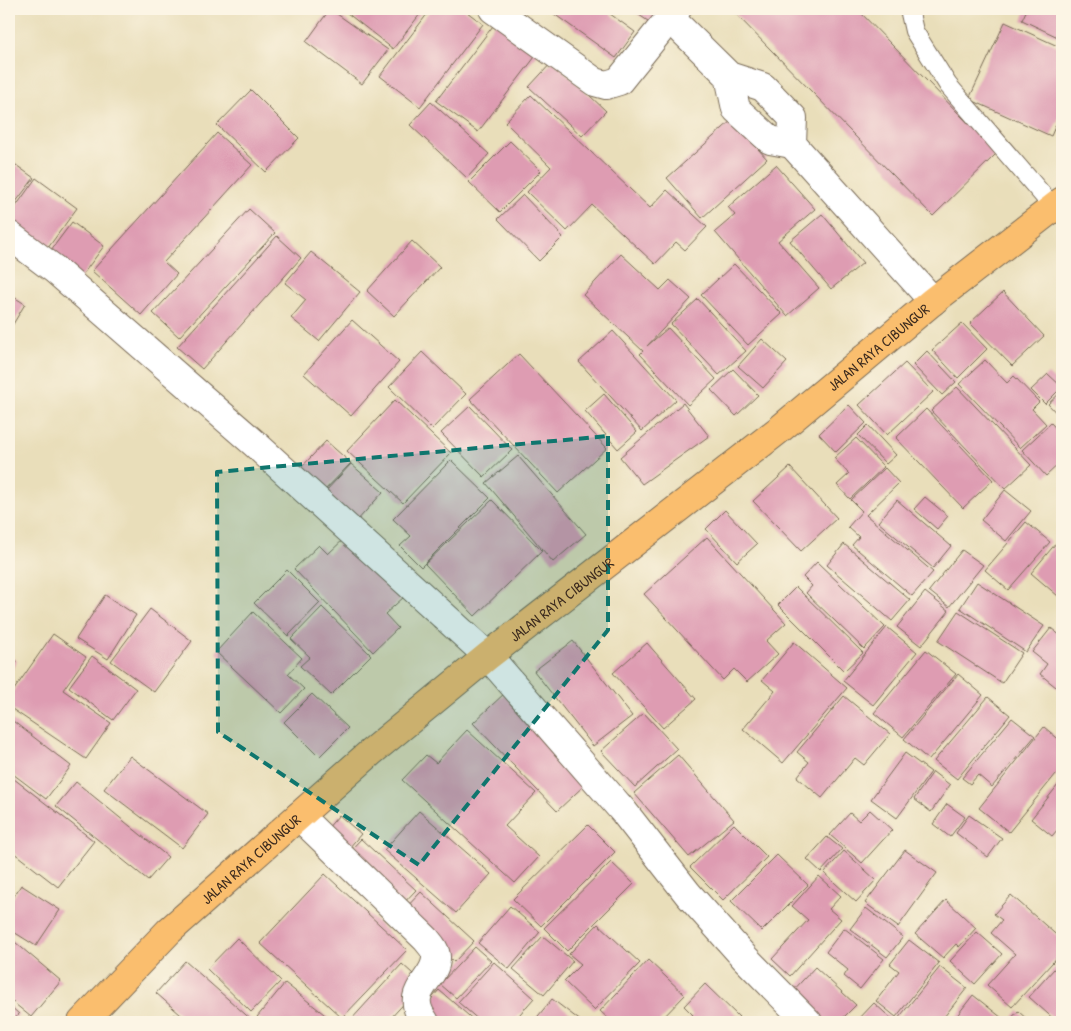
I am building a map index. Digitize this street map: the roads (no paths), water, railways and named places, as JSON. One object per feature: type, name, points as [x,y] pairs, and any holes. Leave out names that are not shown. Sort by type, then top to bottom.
[{"type":"highway","name":"JALAN RAYA CIBUNGUR","points":[[82,1022],[169,931],[370,753],[488,656],[780,429],[933,301],[1058,205]]},
{"type":"street","points":[[493,9],[595,82],[606,85],[619,81],[674,13],[729,76],[763,87],[793,118],[792,144],[933,301]]},
{"type":"street","points":[[9,235],[54,269],[254,442],[488,656],[624,812],[688,894],[745,958],[808,1022]]},
{"type":"street","points":[[299,816],[426,939],[435,952],[435,961],[416,1001],[417,1010],[425,1022]]},
{"type":"lane","points":[[909,9],[914,31],[948,85],[1058,205]]}]
